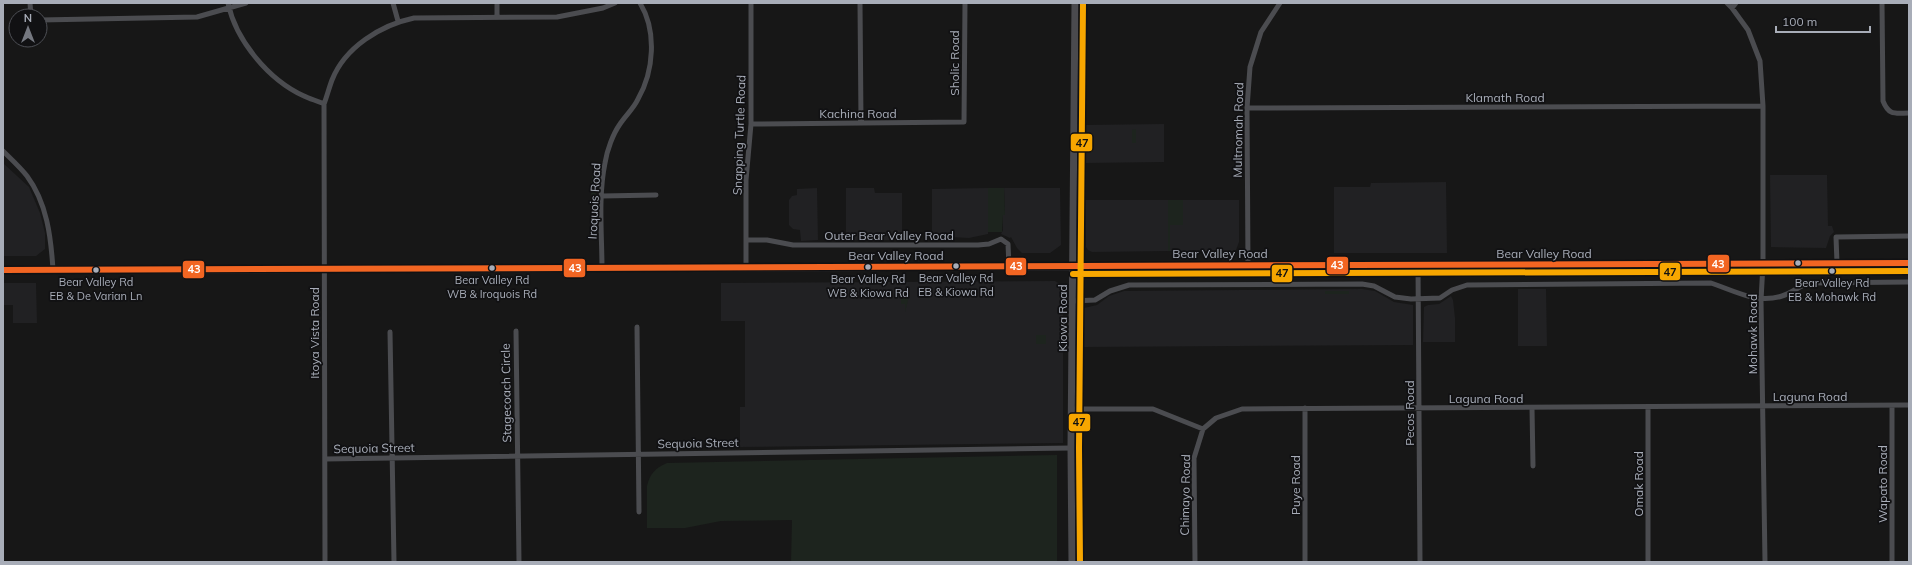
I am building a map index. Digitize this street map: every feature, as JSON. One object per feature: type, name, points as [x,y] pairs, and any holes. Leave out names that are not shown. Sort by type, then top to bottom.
[{"type":"main road","name":"Bear Valley Road","points":[[3,270],[602,269],[1010,266],[1763,264],[1909,262]]},
{"type":"street","points":[[228,3],[241,37],[254,55],[282,82],[304,96],[324,104]]},
{"type":"street","points":[[48,20],[197,17],[230,9],[246,3]]},
{"type":"street","points":[[393,3],[398,21]]},
{"type":"street","points":[[497,3],[497,17]]},
{"type":"street","name":"Itoya Vista Road","points":[[325,562],[324,104],[332,80],[342,63],[351,52],[379,30],[398,21],[414,18],[557,17],[603,8],[615,3]]},
{"type":"street","name":"Iroquois Road","points":[[602,269],[603,173],[607,154],[619,125],[638,100],[646,82],[651,61],[651,39],[647,20],[640,3]]},
{"type":"street","name":"Snapping Turtle Road","points":[[746,268],[746,180],[751,124],[751,3]]},
{"type":"street","points":[[860,3],[861,122]]},
{"type":"street","name":"Sholic Road","points":[[964,122],[965,3]]},
{"type":"street","name":"Kiowa Road","points":[[1072,562],[1071,448],[1075,3]]},
{"type":"street","name":"Multnomah Road","points":[[1248,265],[1246,108],[1250,67],[1262,32],[1280,3]]},
{"type":"street","points":[[1727,3],[1748,30],[1760,61],[1764,106]]},
{"type":"street","points":[[1732,8],[1736,3]]},
{"type":"street","points":[[1882,3],[1883,101],[1886,110],[1892,113],[1909,113]]},
{"type":"street","name":"Klamath Road","points":[[1246,108],[1764,106]]},
{"type":"street","name":"Mohawk Road","points":[[1764,106],[1763,264],[1761,300],[1765,562]]},
{"type":"street","name":"Kachina Road","points":[[751,124],[964,122]]},
{"type":"street","points":[[3,151],[26,175],[44,207],[50,231],[53,270]]},
{"type":"street","points":[[602,196],[656,195]]},
{"type":"street","points":[[1837,263],[1836,237],[1909,236]]},
{"type":"street","name":"Outer Bear Valley Road","points":[[746,240],[767,240],[793,245],[965,245],[989,244],[1001,239],[1008,244],[1010,266]]},
{"type":"street","name":"Pecos Road","points":[[1418,265],[1420,562]]},
{"type":"street","points":[[1073,301],[1095,300],[1110,291],[1129,285],[1362,284],[1374,286],[1395,297],[1419,299],[1440,298],[1452,290],[1467,284],[1711,283],[1728,288],[1741,295],[1761,300],[1782,296],[1799,286],[1809,283],[1909,282]]},
{"type":"street","points":[[637,327],[639,512]]},
{"type":"street","name":"Stagecoach Circle","points":[[516,331],[519,562]]},
{"type":"street","points":[[390,332],[394,562]]},
{"type":"street","name":"Wapato Road","points":[[1892,406],[1892,562]]},
{"type":"street","name":"Laguna Road","points":[[1203,429],[1216,418],[1242,409],[1909,406]]},
{"type":"street","name":"Omak Road","points":[[1648,407],[1648,562]]},
{"type":"street","name":"Puye Road","points":[[1305,408],[1305,562]]},
{"type":"street","points":[[1532,408],[1533,466]]},
{"type":"street","points":[[1072,409],[1153,409],[1203,429]]},
{"type":"street","name":"Chimayo Road","points":[[1195,562],[1194,458],[1203,429]]},
{"type":"street","name":"Sequoia Street","points":[[325,459],[1071,448]]},
{"type":"shaded area","points":[[1164,124],[1164,162],[1084,163],[1084,125]]},
{"type":"shaded area","points":[[1136,129],[1136,143],[1132,143],[1132,130]]},
{"type":"shaded area","points":[[3,163],[29,187],[40,213],[45,233],[45,249],[36,256],[3,256]]},
{"type":"shaded area","points":[[593,169],[597,172],[595,185],[597,205],[594,208],[592,207],[591,185]]},
{"type":"shaded area","points":[[1770,175],[1827,175],[1828,226],[1832,226],[1834,232],[1830,236],[1826,248],[1771,247]]},
{"type":"shaded area","points":[[1446,182],[1447,253],[1334,253],[1334,187],[1370,187],[1371,183]]},
{"type":"shaded area","points":[[817,188],[818,240],[801,241],[800,230],[793,229],[789,225],[789,200],[792,196],[797,195],[797,189]]},
{"type":"shaded area","points":[[846,188],[874,188],[875,193],[902,193],[902,240],[846,240]]},
{"type":"shaded area","points":[[988,188],[988,234],[969,238],[932,236],[932,189]]},
{"type":"shaded area","points":[[988,188],[1004,188],[1005,215],[1003,215],[1002,232],[988,232]]},
{"type":"shaded area","points":[[1004,188],[1060,188],[1061,245],[1050,253],[1022,253],[1017,248],[1011,237],[1010,238],[1001,234],[1003,230],[1003,215],[1005,214]]},
{"type":"shaded area","points":[[1085,200],[1168,200],[1168,251],[1092,252],[1088,250],[1086,247]]},
{"type":"shaded area","points":[[1168,200],[1183,200],[1183,225],[1170,225],[1170,251],[1168,251]]},
{"type":"shaded area","points":[[1183,200],[1239,200],[1239,242],[1236,250],[1170,251],[1170,225],[1183,225]]},
{"type":"shaded area","points":[[1055,281],[1060,284],[1063,289],[1063,443],[740,447],[740,407],[745,407],[745,321],[721,321],[721,283]]},
{"type":"shaded area","points":[[3,283],[36,283],[37,323],[13,323],[13,305],[3,305]]},
{"type":"shaded area","points":[[1362,289],[1375,291],[1394,302],[1413,305],[1413,345],[1083,347],[1084,308],[1097,305],[1109,296],[1124,291]]},
{"type":"shaded area","points":[[1518,289],[1546,289],[1547,346],[1518,346]]},
{"type":"shaded area","points":[[901,291],[907,292],[909,296],[905,312],[905,304],[901,304]]},
{"type":"shaded area","points":[[1325,291],[1349,291],[1349,294],[1325,294]]},
{"type":"shaded area","points":[[1451,296],[1453,300],[1455,318],[1455,342],[1423,342],[1424,307],[1439,304]]},
{"type":"shaded area","points":[[1036,335],[1046,335],[1046,344],[1036,344]]},
{"type":"shaded area","points":[[1057,455],[1057,562],[791,562],[792,520],[721,521],[685,528],[647,528],[648,482],[656,469],[667,463]]},
{"type":"transit line","name":"47","points":[[1080,562],[1079,448],[1083,3]]},
{"type":"transit line","name":"43","points":[[3,270],[1909,263]]},
{"type":"transit line","name":"47","points":[[1073,274],[1909,271]]},
{"type":"place","name":"Bear Valley Rd EB & Kiowa Rd","points":[[956,266]]},
{"type":"place","name":"Bear Valley Rd WB & Kiowa Rd","points":[[868,267]]},
{"type":"place","name":"Bear Valley Rd WB & Iroquois Rd","points":[[492,268]]},
{"type":"place","name":"Bear Valley Rd EB & De Varian Ln","points":[[96,270]]},
{"type":"place","name":"Bear Valley Rd EB & Mohawk Rd","points":[[1832,271]]}]
